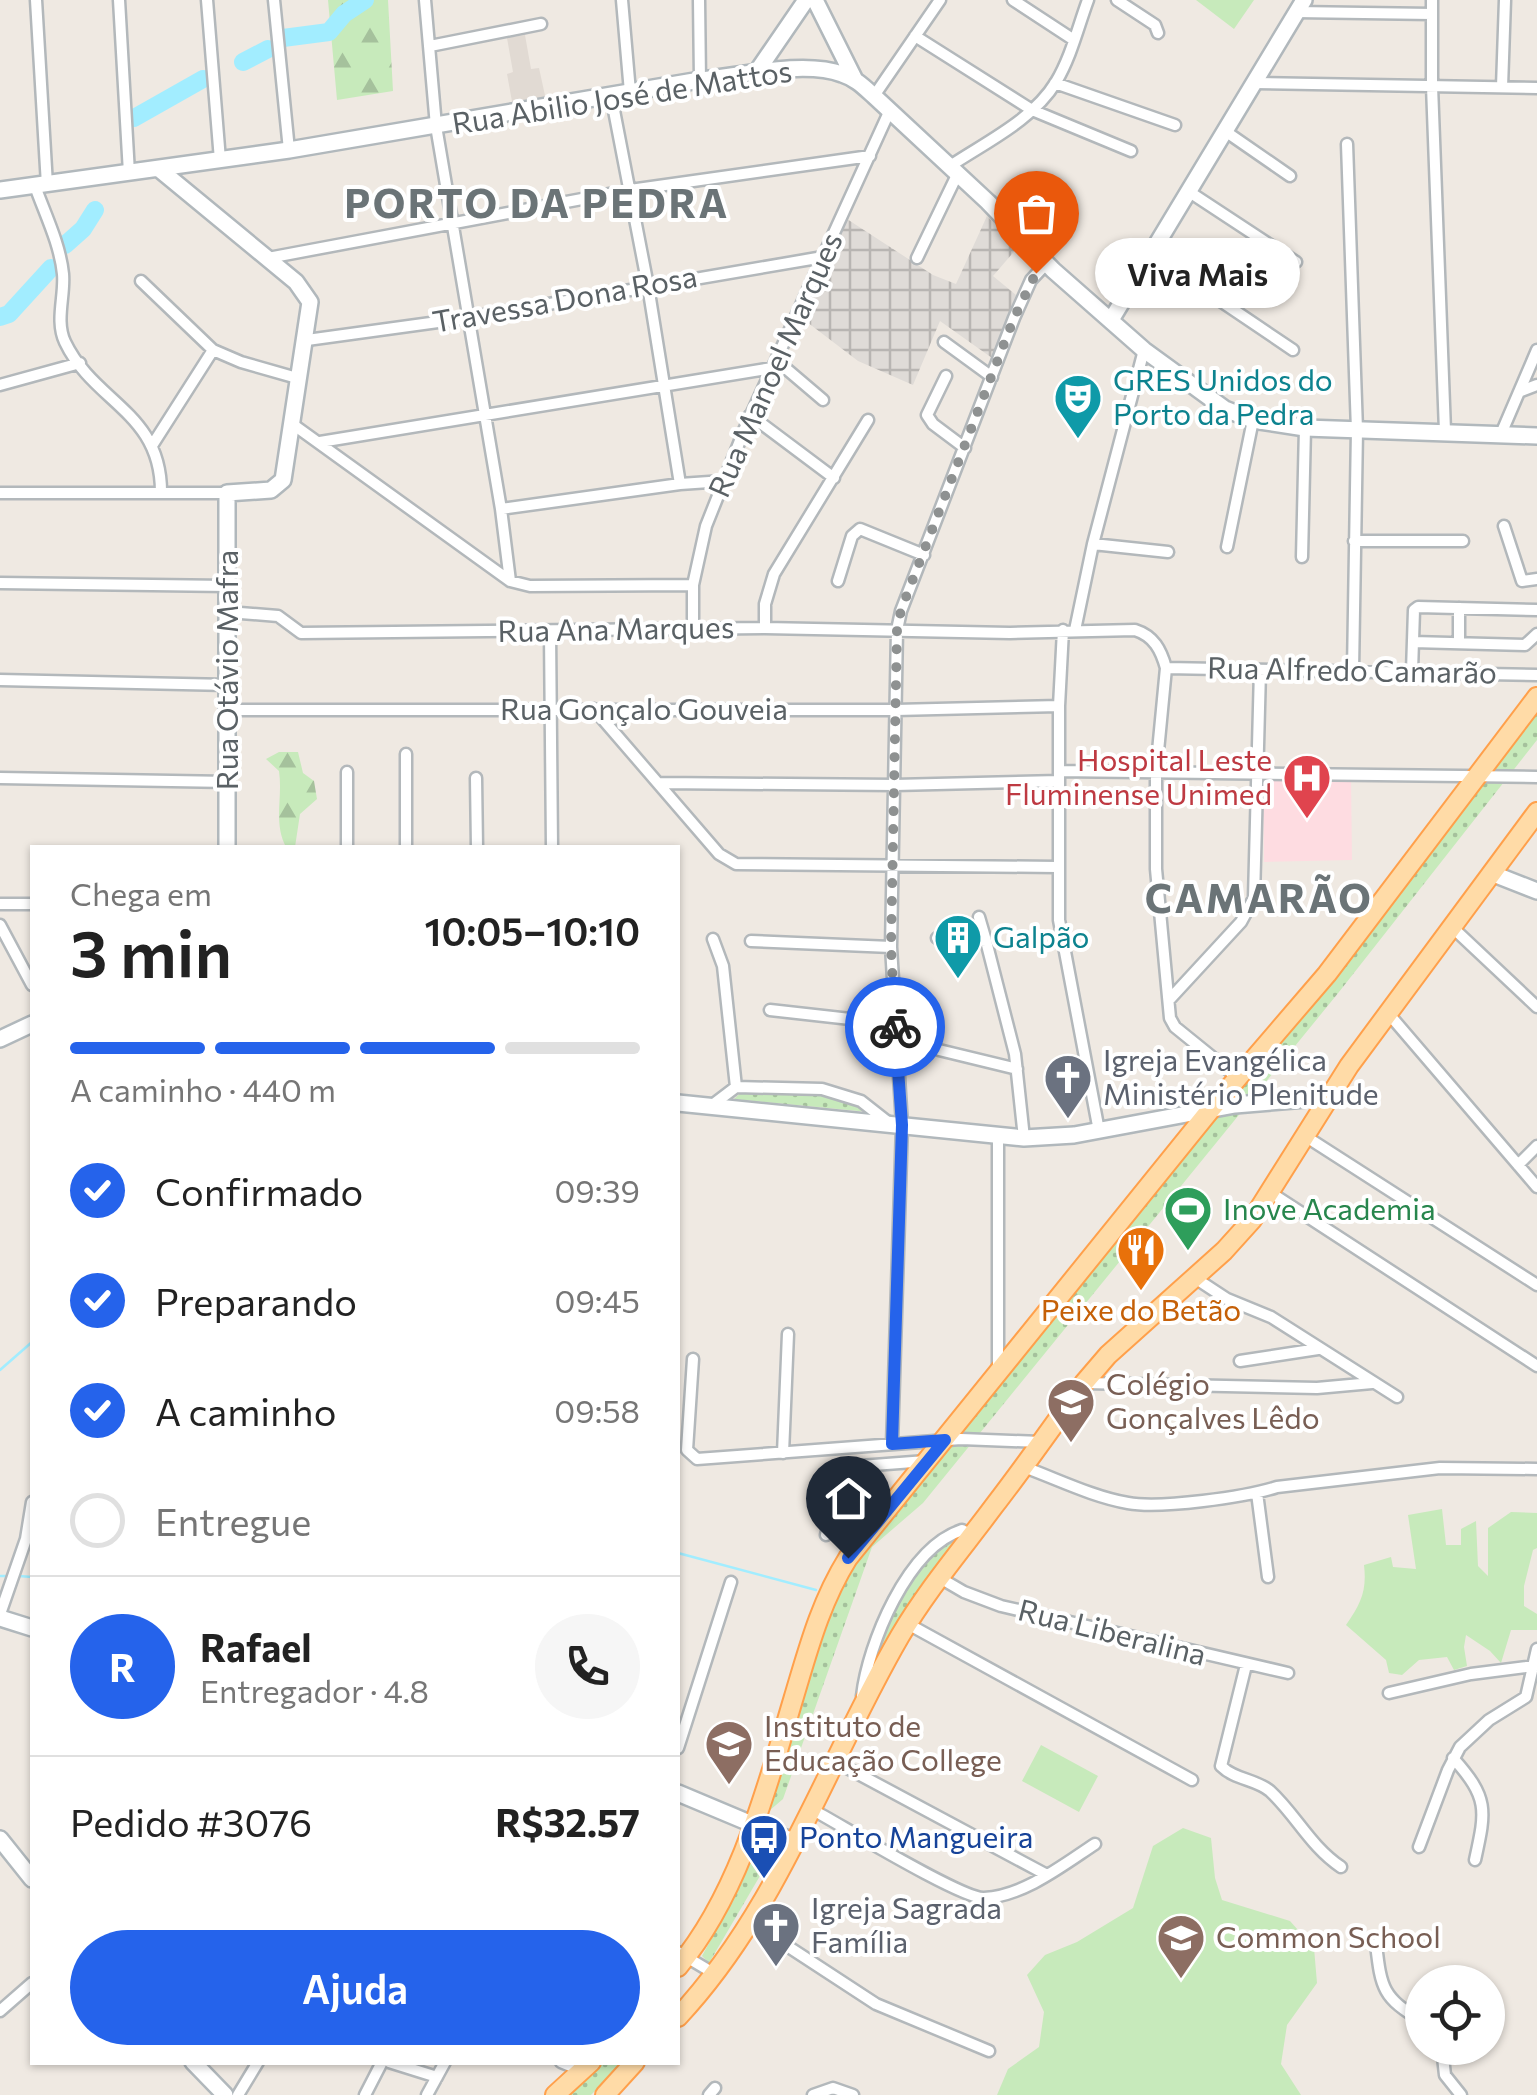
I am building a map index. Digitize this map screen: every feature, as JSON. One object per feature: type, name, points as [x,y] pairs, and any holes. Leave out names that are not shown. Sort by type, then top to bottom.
[{"type":"main road","points":[[756,73],[806,0]]},
{"type":"main road","points":[[815,0],[855,80]]},
{"type":"main road","points":[[1111,320],[1300,6]]},
{"type":"main road","name":"Rua Abilio José de Mattos","points":[[0,190],[288,150],[700,80],[828,70],[855,80],[874,96],[954,169],[1046,264],[1144,350],[1210,399],[1253,420],[1305,428],[1537,436]]},
{"type":"main road","points":[[160,169],[306,294],[311,313],[297,378],[283,480],[271,490],[227,493]]},
{"type":"main road","name":"Rua Otávio Mafra","points":[[227,493],[227,845]]},
{"type":"main road","points":[[680,1959],[721,1896],[753,1824],[826,1597],[869,1529],[1211,1109],[1327,974],[1537,697]]},
{"type":"main road","points":[[680,2015],[715,1974],[750,1921],[813,1810],[860,1707],[940,1578],[1084,1383],[1241,1233],[1388,1013],[1537,812]]},
{"type":"main road","points":[[1491,873],[1537,890]]},
{"type":"main road","points":[[0,1040],[30,1025]]},
{"type":"main road","points":[[680,1102],[1024,1138],[1099,1131],[1211,1109],[1330,1097]]},
{"type":"main road","points":[[0,1616],[30,1627]]},
{"type":"main road","points":[[680,1794],[796,1842]]},
{"type":"main road","points":[[0,1839],[30,1876]]},
{"type":"main road","points":[[196,2065],[226,2095]]},
{"type":"main road","points":[[607,2094],[632,2065]]},
{"type":"main road","points":[[555,2095],[587,2066]]},
{"type":"street","points":[[36,0],[41,185],[63,276],[60,325],[65,342],[80,363],[153,444],[161,470],[161,492]]},
{"type":"street","points":[[119,0],[129,173]]},
{"type":"street","points":[[207,0],[220,160]]},
{"type":"street","points":[[274,0],[288,150]]},
{"type":"street","points":[[425,0],[436,126],[450,224],[510,581]]},
{"type":"street","points":[[622,0],[630,92]]},
{"type":"street","points":[[699,0],[700,80]]},
{"type":"street","points":[[874,96],[940,0]]},
{"type":"street","points":[[1014,0],[1074,40]]},
{"type":"street","points":[[917,258],[954,169],[1032,110],[1056,83],[1088,0]]},
{"type":"street","points":[[1117,0],[1156,24],[1158,33]]},
{"type":"street","points":[[1432,0],[1445,431]]},
{"type":"street","points":[[1502,87],[1505,0]]},
{"type":"street","points":[[1300,6],[1432,14]]},
{"type":"street","points":[[430,46],[540,24]]},
{"type":"street","points":[[916,36],[1032,110],[1131,151]]},
{"type":"street","points":[[1056,83],[1175,125]]},
{"type":"street","points":[[1254,83],[1537,88]]},
{"type":"street","points":[[611,95],[648,286],[680,484]]},
{"type":"street","name":"Rua Manoel Marques","points":[[693,629],[693,585],[700,546],[724,481],[750,415],[890,110]]},
{"type":"street","points":[[1224,131],[1290,176]]},
{"type":"street","points":[[1347,144],[1357,430],[1353,670]]},
{"type":"street","points":[[268,258],[630,190],[870,156]]},
{"type":"street","points":[[1188,191],[1296,262]]},
{"type":"street","points":[[1151,254],[1293,350]]},
{"type":"street","name":"Travessa Dona Rosa","points":[[306,340],[467,318],[823,256]]},
{"type":"street","points":[[892,1444],[896,1125],[891,947],[897,630],[901,610],[1031,280],[1046,264]]},
{"type":"street","points":[[141,281],[213,350],[297,378]]},
{"type":"street","points":[[944,342],[992,377]]},
{"type":"street","points":[[153,444],[213,350]]},
{"type":"street","points":[[1099,1131],[1059,920],[1059,706],[1069,630],[1144,350]]},
{"type":"street","points":[[1500,434],[1537,350]]},
{"type":"street","points":[[0,385],[80,363]]},
{"type":"street","points":[[320,442],[484,417],[774,364],[823,400]]},
{"type":"street","points":[[946,376],[927,414],[933,424],[966,448]]},
{"type":"street","points":[[1522,391],[1537,386]]},
{"type":"street","points":[[750,415],[834,478]]},
{"type":"street","points":[[766,628],[765,604],[774,574],[868,420]]},
{"type":"street","points":[[1227,547],[1253,420]]},
{"type":"street","points":[[291,423],[510,581],[530,586],[693,585]]},
{"type":"street","points":[[1302,557],[1305,428]]},
{"type":"street","points":[[501,510],[724,481]]},
{"type":"street","points":[[0,493],[227,493]]},
{"type":"street","points":[[1504,526],[1522,581],[1537,580]]},
{"type":"street","points":[[838,582],[852,536],[860,529],[924,555]]},
{"type":"street","points":[[1354,540],[1463,541]]},
{"type":"street","points":[[1094,544],[1168,552]]},
{"type":"street","points":[[0,584],[228,586]]},
{"type":"street","points":[[1412,671],[1415,608],[1537,610]]},
{"type":"street","points":[[1459,608],[1459,643]]},
{"type":"street","name":"Rua Ana Marques","points":[[228,612],[278,616],[302,633],[766,628],[1146,633],[1161,652],[1166,668]]},
{"type":"street","points":[[550,633],[557,710],[552,845]]},
{"type":"street","points":[[1413,642],[1525,645],[1537,634]]},
{"type":"street","points":[[1166,668],[1156,772],[1157,906],[1170,1018],[1174,1027],[1238,1078]]},
{"type":"street","name":"Rua Alfredo Camarão","points":[[1166,668],[1537,674]]},
{"type":"street","points":[[1169,1000],[1249,911],[1255,886],[1260,670]]},
{"type":"street","points":[[0,680],[228,685]]},
{"type":"street","name":"Rua Gonçalo Gouveia","points":[[228,710],[896,710],[1059,706]]},
{"type":"street","points":[[588,709],[660,782],[719,854],[736,864],[1057,867]]},
{"type":"street","points":[[406,754],[406,845]]},
{"type":"street","points":[[347,772],[347,845]]},
{"type":"street","points":[[660,782],[895,785],[1156,772],[1537,777]]},
{"type":"street","points":[[0,778],[228,782]]},
{"type":"street","points":[[476,778],[477,845]]},
{"type":"street","points":[[0,904],[30,904]]},
{"type":"street","points":[[979,917],[1018,1068],[1024,1138]]},
{"type":"street","points":[[0,925],[30,982]]},
{"type":"street","points":[[1452,928],[1537,1008]]},
{"type":"street","points":[[938,938],[986,941]]},
{"type":"street","points":[[713,939],[722,966],[736,1087]]},
{"type":"street","points":[[751,941],[891,947]]},
{"type":"street","points":[[770,1010],[895,1024]]},
{"type":"street","points":[[1388,1013],[1537,1187]]},
{"type":"street","points":[[940,1050],[1018,1068]]},
{"type":"street","points":[[711,1106],[736,1087],[805,1087],[847,1094],[896,1125]]},
{"type":"street","points":[[998,1136],[998,1372]]},
{"type":"street","points":[[1305,1136],[1537,1285]]},
{"type":"street","points":[[1518,1165],[1537,1146]]},
{"type":"street","points":[[1271,1193],[1537,1366]]},
{"type":"street","points":[[1195,1278],[1226,1299],[1271,1317],[1398,1397]]},
{"type":"street","points":[[783,1453],[788,1334]]},
{"type":"street","points":[[1240,1361],[1319,1348]]},
{"type":"street","points":[[692,1358],[682,1427],[686,1450],[697,1459],[945,1440],[1041,1442]]},
{"type":"street","points":[[1084,1383],[1317,1388],[1372,1383]]},
{"type":"street","points":[[826,1535],[842,1471],[847,1467],[927,1460]]},
{"type":"street","points":[[1024,1467],[1125,1503],[1157,1506],[1440,1468],[1537,1469]]},
{"type":"street","points":[[1257,1494],[1268,1577]]},
{"type":"street","points":[[860,1707],[872,1650],[891,1606],[913,1570],[948,1536],[962,1530],[972,1534]]},
{"type":"street","points":[[0,1616],[29,1538]]},
{"type":"street","name":"Rua Liberalina","points":[[940,1578],[1001,1606],[1288,1674]]},
{"type":"street","points":[[680,1742],[731,1582]]},
{"type":"street","points":[[908,1624],[1192,1780]]},
{"type":"street","points":[[1419,1847],[1453,1758],[1489,1720],[1526,1697],[1537,1649]]},
{"type":"street","points":[[1246,1665],[1221,1766],[1230,1775],[1267,1788],[1313,1846],[1341,1866]]},
{"type":"street","points":[[1389,1693],[1471,1674],[1534,1666]]},
{"type":"street","points":[[1526,1697],[1536,1705]]},
{"type":"street","points":[[1453,1758],[1474,1782],[1484,1803],[1475,1860]]},
{"type":"street","points":[[836,1762],[1048,1875]]},
{"type":"street","points":[[813,1810],[939,1881],[982,1898],[1012,1891],[1048,1875],[1095,1844]]},
{"type":"street","points":[[750,1921],[862,1997],[990,2051]]},
{"type":"street","points":[[1376,1944],[1384,1990],[1393,2003],[1405,2010]]},
{"type":"street","points":[[680,1959],[715,1974]]},
{"type":"street","points":[[0,2011],[30,1985]]},
{"type":"street","points":[[238,2095],[256,2065]]},
{"type":"street","points":[[365,2095],[383,2065]]},
{"type":"street","points":[[395,2065],[437,2078]]},
{"type":"street","points":[[427,2095],[444,2065]]},
{"type":"street","points":[[1444,2065],[1445,2075],[1461,2095]]},
{"type":"street","points":[[813,2095],[833,2088],[852,2095]]},
{"type":"shaded area","points":[[525,35],[531,69],[539,68],[546,100],[513,107],[507,74],[513,72],[507,38]]},
{"type":"shaded area","points":[[987,216],[1018,247],[993,276],[1016,295],[992,358],[940,321],[913,385],[858,361],[803,319],[847,219],[933,275],[956,284]]},
{"type":"shaded area","name":"Hospital Leste Fluminense Unimed","points":[[1351,778],[1352,860],[1264,862],[1263,780]]},
{"type":"green space","points":[[328,0],[388,0],[393,91],[337,100]]},
{"type":"green space","points":[[1196,0],[1254,0],[1234,29]]},
{"type":"green space","points":[[1537,708],[1537,740],[1339,992],[923,1503],[872,1547],[783,1799],[762,1817],[844,1576]]},
{"type":"green space","points":[[279,752],[298,752],[303,773],[314,781],[317,799],[300,814],[295,845],[285,845],[282,838],[279,771],[266,759]]},
{"type":"green space","points":[[745,1089],[825,1095],[869,1112],[734,1099]]},
{"type":"green space","points":[[1442,1509],[1446,1545],[1461,1545],[1461,1529],[1476,1521],[1478,1566],[1488,1576],[1488,1528],[1511,1512],[1537,1513],[1537,1548],[1533,1550],[1524,1586],[1524,1606],[1537,1614],[1537,1630],[1511,1630],[1501,1663],[1466,1635],[1467,1666],[1454,1670],[1447,1657],[1419,1660],[1402,1675],[1389,1673],[1386,1660],[1346,1625],[1362,1596],[1364,1565],[1391,1557],[1393,1567],[1416,1569],[1408,1515]]},
{"type":"green space","points":[[956,1538],[960,1540],[867,1689],[876,1647],[895,1603],[922,1565]]},
{"type":"green space","points":[[1041,1745],[1098,1776],[1079,1812],[1022,1781]]},
{"type":"green space","points":[[1183,1828],[1211,1838],[1215,1878],[1222,1900],[1290,1921],[1314,1948],[1317,1983],[1287,2025],[1281,2064],[1301,2095],[997,2095],[1008,2069],[1039,2047],[1044,2012],[1027,1975],[1045,1955],[1077,1942],[1133,1908],[1153,1846]]},
{"type":"green space","points":[[764,1832],[781,1840],[709,1963],[702,1956]]},
{"type":"green space","points":[[591,2065],[620,2065],[591,2095],[561,2095]]},
{"type":"waterway","points":[[283,38],[329,32],[344,14],[365,0]]},
{"type":"waterway","points":[[243,62],[268,49]]},
{"type":"waterway","points":[[134,118],[203,79]]},
{"type":"waterway","points":[[65,245],[83,229],[95,210]]},
{"type":"waterway","points":[[0,317],[9,314],[51,268]]},
{"type":"waterway","points":[[0,1370],[30,1344]]},
{"type":"waterway","points":[[680,1554],[816,1590]]},
{"type":"waterway","points":[[0,1576],[11,1576]]},
{"type":"waterway","points":[[19,1576],[30,1577]]},
{"type":"way so far","points":[[895,1027],[891,947],[897,630],[901,610],[1014,318],[1036,273]]},
{"type":"place","name":"Viva Mais","points":[[1036,273]]},
{"type":"place","name":"GRES Unidos do Porto da Pedra","points":[[1078,440]]},
{"type":"place","name":"Hospital Leste Fluminense Unimed","points":[[1307,820]]},
{"type":"place","name":"Galpão","points":[[958,980]]},
{"type":"place","name":"Igreja Evangélica Ministério Plenitude","points":[[1068,1120]]},
{"type":"place","name":"Inove Academia","points":[[1188,1252]]},
{"type":"place","name":"Peixe do Betão","points":[[1141,1292]]},
{"type":"place","name":"Colégio Gonçalves Lêdo","points":[[1071,1444]]},
{"type":"place","name":"Instituto de Educação College","points":[[729,1786]]},
{"type":"place","name":"Ponto Mangueira","points":[[764,1880]]},
{"type":"place","name":"Igreja Sagrada Família","points":[[776,1968]]},
{"type":"place","name":"Common School","points":[[1181,1980]]},
{"type":"district","name":"PORTO DA PEDRA","points":[[537,204]]},
{"type":"district","name":"CAMARÃO","points":[[1259,899]]},
{"type":"route","points":[[848,1558],[945,1440],[892,1444],[902,1125],[895,1027]]}]
